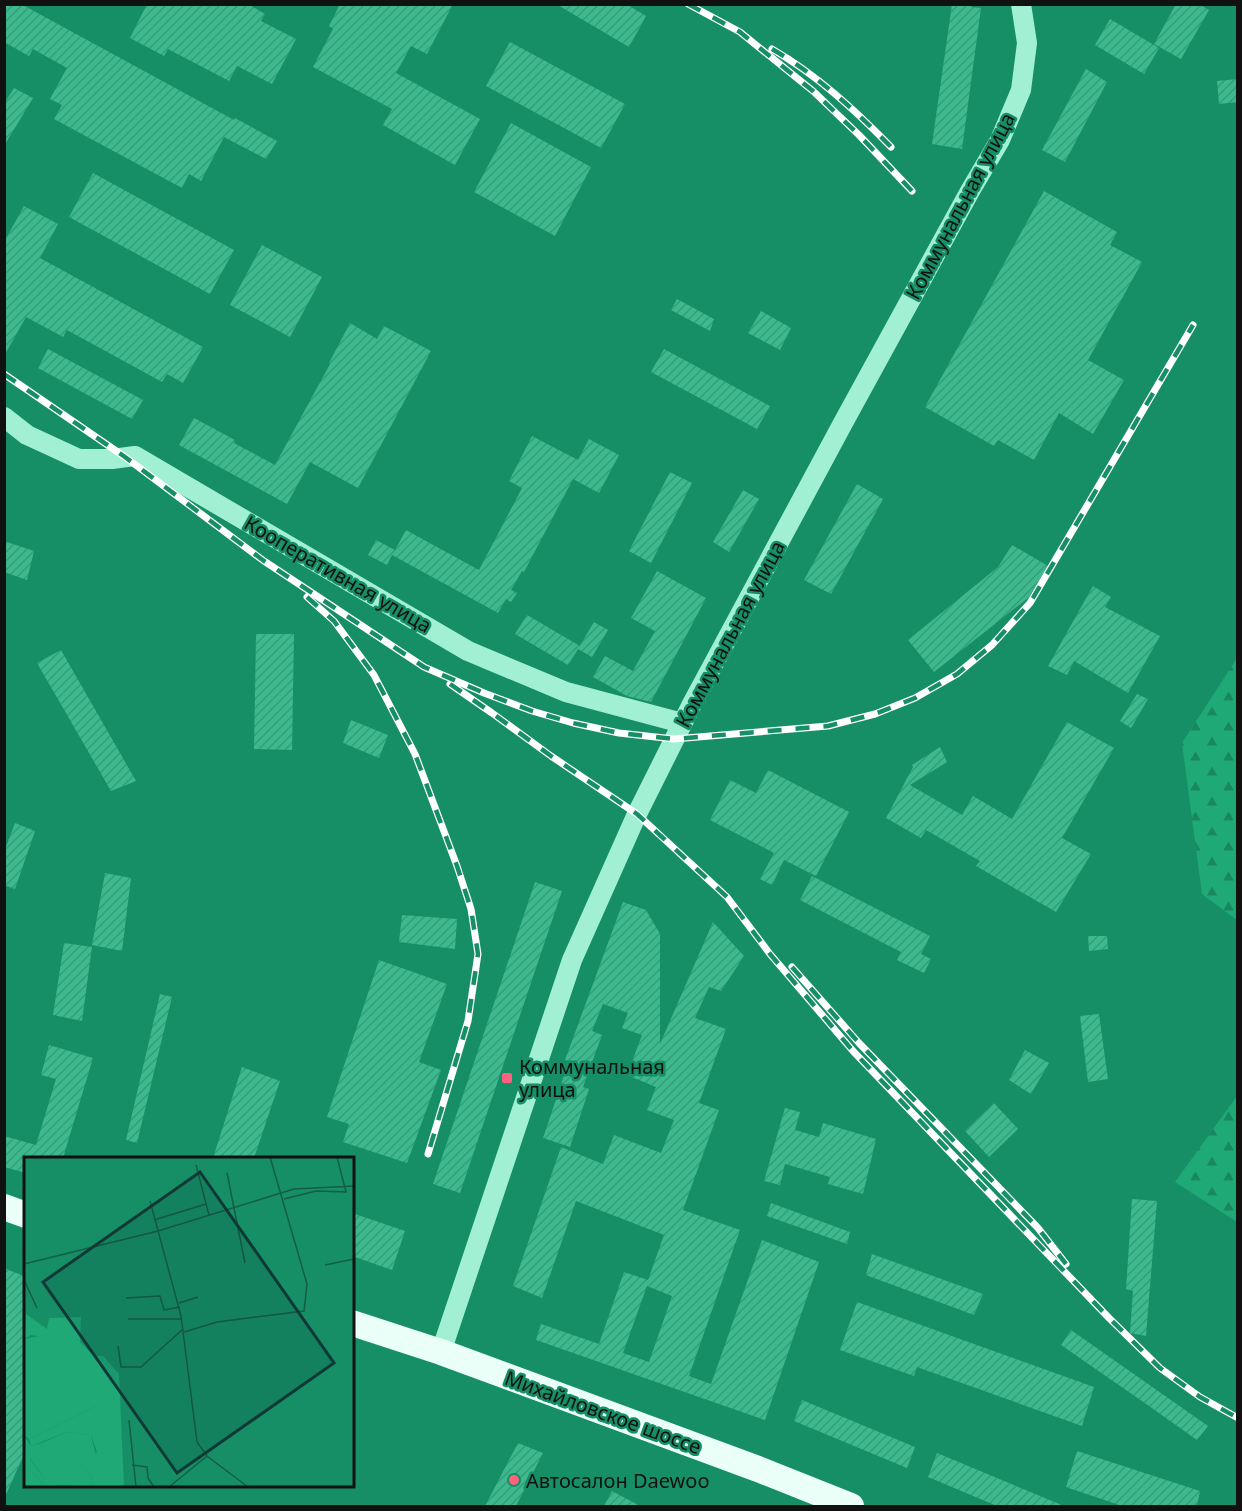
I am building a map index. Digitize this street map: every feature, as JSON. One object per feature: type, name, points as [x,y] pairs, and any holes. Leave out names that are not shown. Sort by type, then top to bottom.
[{"type":"main road","points":[[4,1207],[24,1214]]},
{"type":"main road","name":"Михайловское шоссе","points":[[354,1324],[441,1352],[758,1468],[851,1506]]},
{"type":"street","name":"Коммунальная улица","points":[[441,1352],[572,960],[636,814],[682,723],[837,433],[1000,140],[1021,90],[1027,43],[1022,4]]},
{"type":"street","name":"Кооперативная улица","points":[[4,417],[27,435],[79,459],[135,456],[468,651],[566,693],[682,723]]},
{"type":"green space","points":[[1237,658],[1237,920],[1202,894],[1182,743]]},
{"type":"green space","points":[[1237,1096],[1238,1222],[1175,1182]]},
{"type":"building","points":[[4,4],[21,4],[277,141],[266,159],[224,137],[201,181],[189,174],[182,188],[54,119],[62,105],[50,99],[67,68],[33,49],[29,56],[4,42]]},
{"type":"building","points":[[147,4],[248,4],[265,14],[261,21],[296,39],[272,84],[237,66],[229,81],[168,49],[164,56],[130,38]]},
{"type":"building","points":[[340,4],[453,4],[427,54],[411,46],[396,73],[480,119],[455,165],[383,125],[392,109],[313,67],[333,29],[329,26]]},
{"type":"building","points":[[556,4],[626,4],[646,16],[629,47]]},
{"type":"building","points":[[952,4],[972,4],[971,7],[981,8],[962,149],[932,144]]},
{"type":"building","points":[[1176,4],[1199,4],[1209,10],[1181,59],[1154,44]]},
{"type":"building","points":[[1110,19],[1159,48],[1144,74],[1095,45]]},
{"type":"building","points":[[510,42],[625,104],[601,148],[486,86]]},
{"type":"building","points":[[1086,69],[1107,82],[1065,162],[1042,150]]},
{"type":"building","points":[[1238,79],[1238,102],[1219,104],[1217,81]]},
{"type":"building","points":[[14,88],[33,98],[4,146],[4,104]]},
{"type":"building","points":[[511,123],[591,167],[555,236],[474,192]]},
{"type":"building","points":[[93,173],[234,250],[210,294],[69,217]]},
{"type":"building","points":[[1044,191],[1117,232],[1110,245],[1142,262],[1088,360],[1124,380],[1093,434],[1059,413],[1034,460],[998,440],[994,446],[925,407]]},
{"type":"building","points":[[24,206],[58,224],[40,258],[203,347],[183,383],[167,374],[162,382],[67,330],[63,337],[26,317],[4,356],[4,242]]},
{"type":"building","points":[[262,245],[322,277],[290,337],[230,305]]},
{"type":"building","points":[[677,299],[714,319],[710,331],[671,310]]},
{"type":"building","points":[[761,311],[791,328],[780,350],[748,333]]},
{"type":"building","points":[[350,323],[377,339],[384,326],[431,351],[358,488],[310,462],[287,504],[179,445],[194,418],[275,465]]},
{"type":"building","points":[[48,349],[143,400],[132,419],[38,368]]},
{"type":"building","points":[[664,349],[770,406],[757,429],[651,372]]},
{"type":"building","points":[[532,436],[578,460],[589,439],[619,455],[599,493],[573,479],[524,572],[522,571],[511,590],[517,593],[511,602],[506,599],[498,613],[392,555],[387,565],[368,555],[376,540],[395,550],[406,530],[479,570],[522,488],[509,481]]},
{"type":"building","points":[[670,472],[692,483],[651,563],[629,551]]},
{"type":"building","points":[[857,484],[883,499],[831,594],[804,580]]},
{"type":"building","points":[[743,490],[759,499],[729,552],[713,542]]},
{"type":"building","points":[[4,541],[34,551],[27,580],[4,572]]},
{"type":"building","points":[[1012,545],[1048,566],[1028,598],[934,672],[908,640],[998,567]]},
{"type":"building","points":[[657,571],[706,598],[651,702],[627,696],[593,677],[605,656],[633,671],[655,631],[631,618]]},
{"type":"building","points":[[1093,586],[1111,597],[1105,607],[1160,636],[1128,693],[1074,661],[1067,675],[1048,666]]},
{"type":"building","points":[[527,615],[580,646],[568,665],[515,634]]},
{"type":"building","points":[[594,622],[608,630],[592,657],[578,649]]},
{"type":"building","points":[[256,634],[294,634],[292,750],[254,749]]},
{"type":"building","points":[[61,650],[136,781],[111,791],[37,663]]},
{"type":"building","points":[[1137,694],[1148,699],[1131,728],[1120,721]]},
{"type":"building","points":[[351,720],[388,735],[379,758],[343,743]]},
{"type":"building","points":[[1067,722],[1114,748],[1062,838],[1091,854],[1056,912],[976,866],[980,861],[926,830],[921,838],[886,818],[912,765],[940,747],[947,762],[910,785],[962,815],[973,796],[1012,819]]},
{"type":"building","points":[[768,770],[849,812],[816,876],[784,860],[772,885],[760,879],[774,853],[710,820],[730,780],[756,793]]},
{"type":"building","points":[[15,823],[35,831],[15,889],[4,885],[4,852]]},
{"type":"building","points":[[105,873],[131,878],[122,951],[92,945]]},
{"type":"building","points":[[812,876],[930,936],[921,954],[931,959],[924,973],[897,960],[901,952],[800,900]]},
{"type":"building","points":[[535,882],[562,891],[460,1193],[433,1184]]},
{"type":"building","points":[[623,902],[646,910],[660,934],[660,1044],[713,922],[744,956],[721,991],[709,987],[695,1018],[726,1029],[699,1103],[719,1110],[683,1210],[740,1230],[689,1376],[711,1384],[762,1240],[819,1262],[765,1420],[536,1340],[541,1324],[599,1344],[624,1272],[648,1280],[664,1235],[576,1201],[542,1298],[513,1286],[561,1147],[603,1164],[614,1135],[661,1153],[674,1120],[647,1110],[656,1087],[627,1075],[642,1035],[622,1028],[628,1013],[603,1004],[592,1031],[602,1035],[583,1087],[589,1089],[570,1147],[543,1138],[569,1061],[565,1060]],"holes":[[[647,1286],[672,1296],[649,1362],[623,1353]]]},
{"type":"building","points":[[402,915],[457,919],[455,949],[399,942]]},
{"type":"building","points":[[1088,936],[1107,936],[1108,949],[1089,951]]},
{"type":"building","points":[[64,943],[92,947],[82,1021],[53,1015]]},
{"type":"building","points":[[379,960],[447,984],[419,1062],[441,1070],[407,1163],[343,1142],[349,1124],[327,1117]]},
{"type":"building","points":[[160,994],[172,997],[137,1143],[126,1140]]},
{"type":"building","points":[[1099,1014],[1108,1079],[1088,1082],[1080,1016]]},
{"type":"building","points":[[49,1045],[93,1058],[63,1157],[24,1157],[24,1172],[4,1167],[4,1136],[36,1145],[56,1079],[41,1075]]},
{"type":"building","points":[[1025,1050],[1049,1063],[1031,1094],[1009,1080]]},
{"type":"building","points":[[242,1067],[280,1081],[254,1157],[213,1157]]},
{"type":"building","points":[[994,1103],[1018,1129],[989,1157],[965,1131]]},
{"type":"building","points":[[785,1108],[800,1112],[795,1130],[819,1137],[823,1123],[876,1139],[863,1194],[828,1184],[830,1177],[785,1164],[780,1185],[764,1181]]},
{"type":"building","points":[[1132,1199],[1157,1201],[1146,1336],[1130,1333],[1133,1291],[1126,1289]]},
{"type":"building","points":[[771,1203],[850,1232],[847,1244],[767,1216]]},
{"type":"building","points":[[354,1214],[405,1231],[392,1270],[354,1257]]},
{"type":"building","points":[[872,1254],[983,1294],[974,1315],[866,1275]]},
{"type":"building","points":[[4,1268],[24,1276],[24,1454],[4,1499]]},
{"type":"building","points":[[857,1302],[1094,1387],[1082,1426],[917,1367],[914,1376],[840,1350]]},
{"type":"building","points":[[1071,1330],[1208,1426],[1197,1440],[1061,1345]]},
{"type":"building","points":[[802,1400],[915,1447],[907,1468],[794,1421]]},
{"type":"building","name":"Автосалон Daewoo","points":[[518,1443],[543,1453],[516,1506],[485,1506]]},
{"type":"building","points":[[1077,1451],[1200,1491],[1197,1506],[1122,1506],[1066,1487]]},
{"type":"building","points":[[937,1453],[1064,1506],[997,1506],[928,1477]]},
{"type":"building","points":[[612,1491],[640,1506],[604,1506]]},
{"type":"railway","points":[[688,4],[740,32],[813,91],[912,191]]},
{"type":"railway","points":[[772,49],[805,70],[835,94],[891,147]]},
{"type":"railway","points":[[4,374],[125,457],[264,561],[424,667],[484,693],[573,723],[619,733],[674,739],[828,726],[875,714],[915,698],[957,674],[992,645],[1030,603],[1193,325]]},
{"type":"railway","points":[[307,597],[334,621],[374,675],[415,754],[471,909],[478,954],[468,1021],[428,1154]]},
{"type":"railway","points":[[450,684],[637,814],[727,897],[770,954],[853,1051],[1109,1318],[1160,1368],[1200,1397],[1238,1418]]},
{"type":"railway","points":[[792,967],[859,1043],[1038,1228],[1066,1264]]},
{"type":"place","name":"Коммунальная улица","points":[[507,1078]]},
{"type":"place","name":"Автосалон Daewoo","points":[[514,1480]]}]
